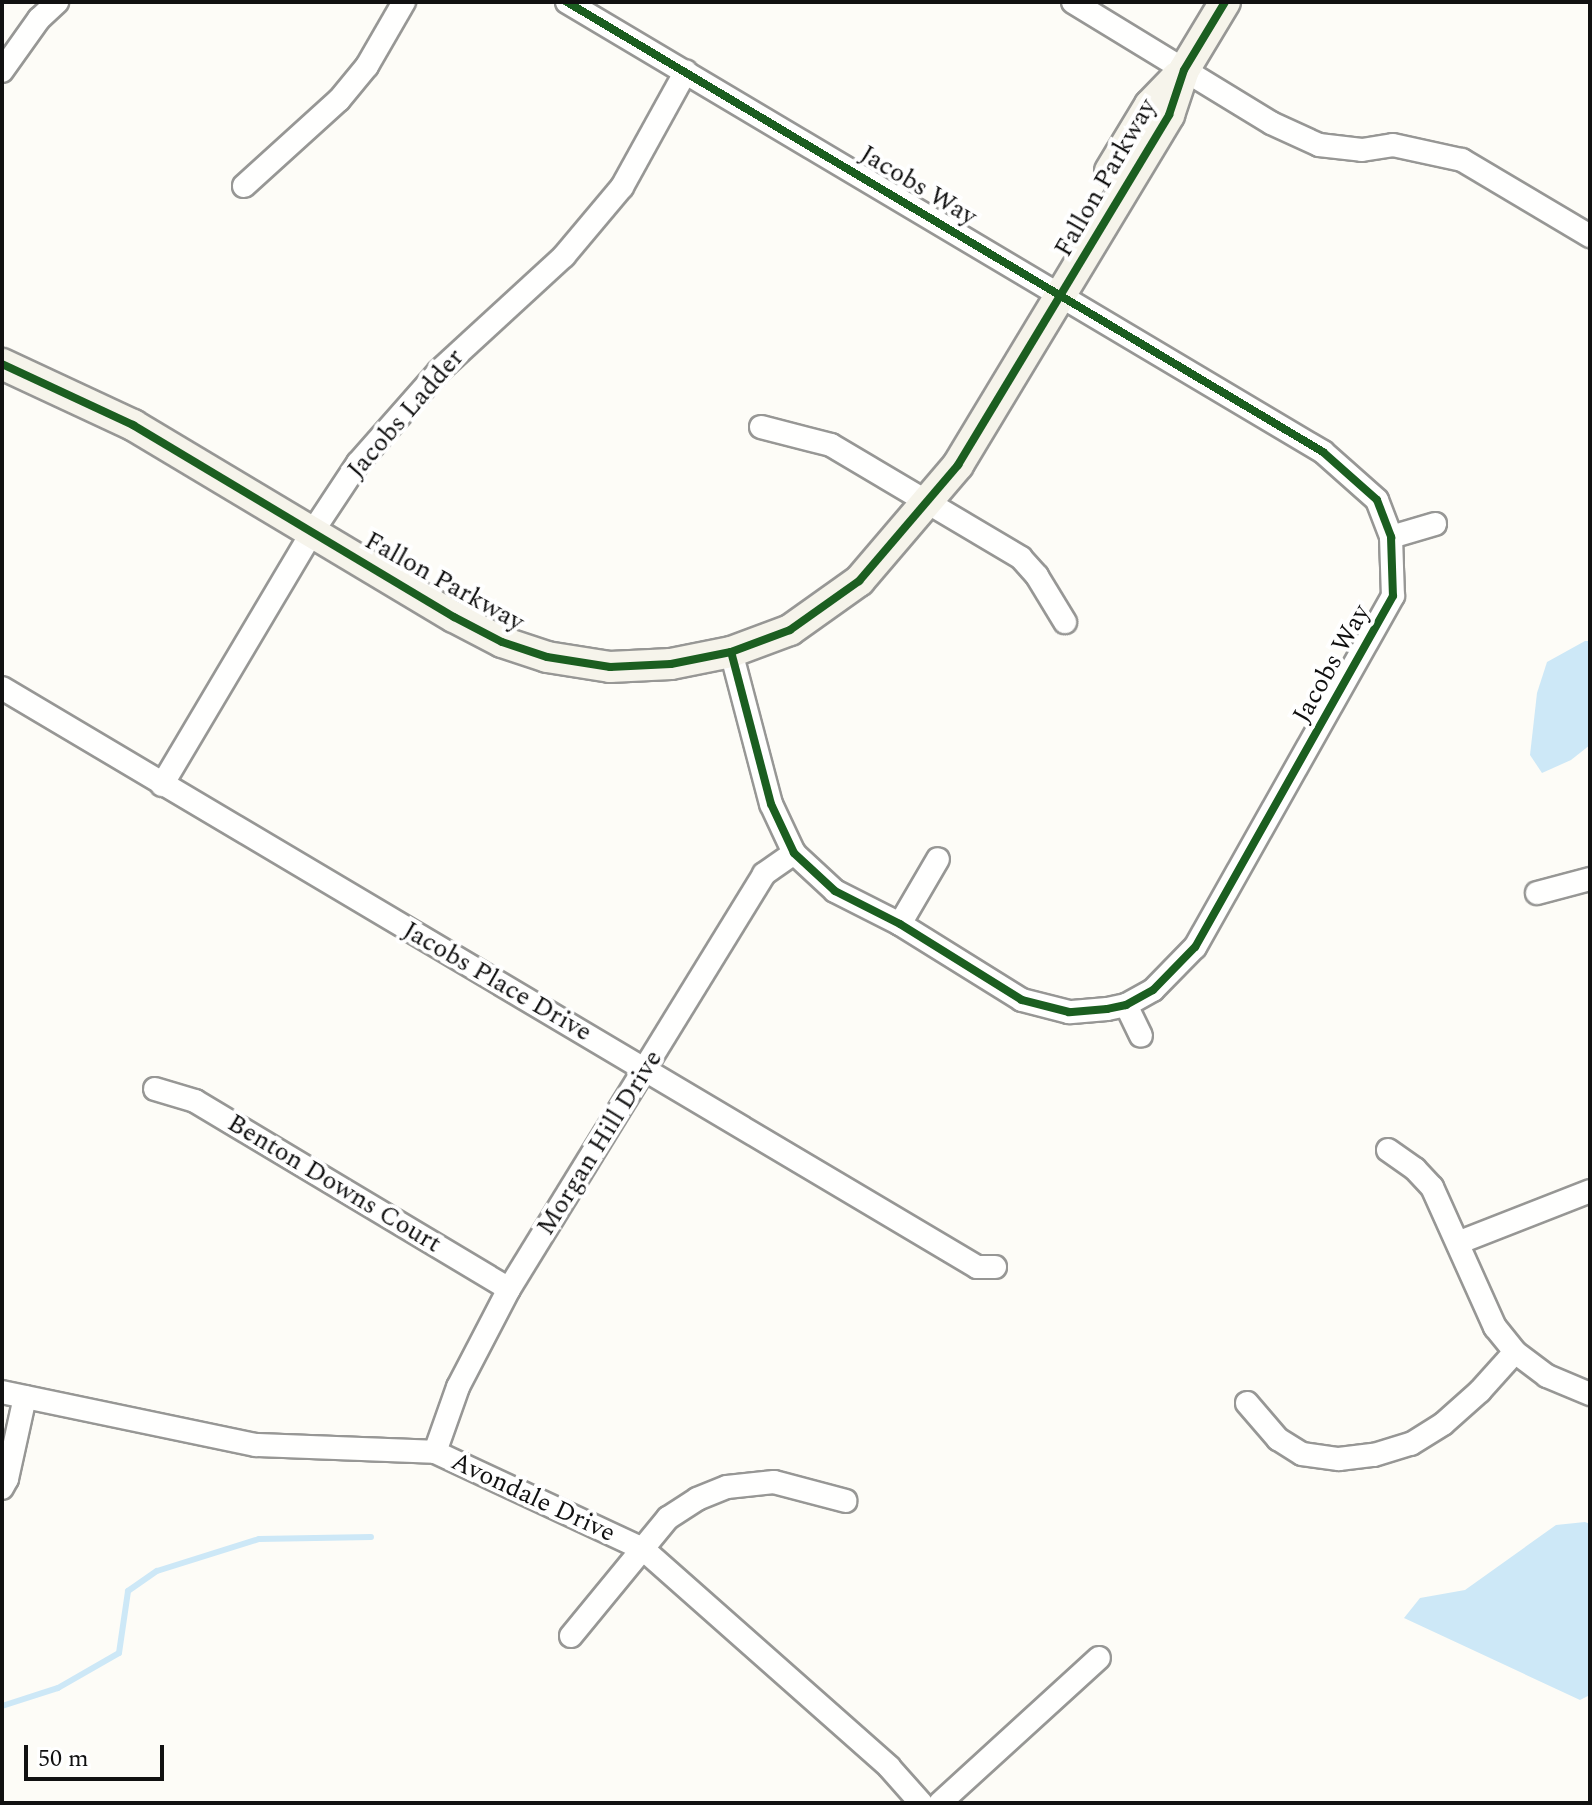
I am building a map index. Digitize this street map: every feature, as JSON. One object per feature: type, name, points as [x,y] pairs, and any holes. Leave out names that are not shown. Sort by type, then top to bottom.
[{"type":"street","points":[[2,71],[39,19],[57,2]]},
{"type":"street","points":[[244,186],[339,100],[367,66],[404,2]]},
{"type":"street","name":"Jacobs Way","points":[[567,2],[1323,452],[1377,500],[1391,537],[1393,596],[1195,947],[1153,990],[1126,1005],[1069,1012],[1022,1000],[900,924],[835,891],[794,853],[771,804],[731,652]]},
{"type":"street","points":[[1073,2],[1271,123],[1319,145],[1362,150],[1393,145],[1462,160],[1590,236]]},
{"type":"street","name":"Fallon Parkway","points":[[2,364],[133,425],[454,617],[502,642],[547,657],[610,667],[671,664],[731,652],[790,630],[830,603],[885,555],[926,501],[940,455],[1052,289],[1150,105],[1184,70],[1225,2]]},
{"type":"street","name":"Jacobs Ladder","points":[[162,785],[313,531],[381,436],[439,371],[564,256],[622,187],[686,71]]},
{"type":"street","points":[[761,427],[805,435],[831,445],[1021,558],[1037,576],[1065,622]]},
{"type":"street","points":[[1391,537],[1435,524]]},
{"type":"street","name":"Jacobs Place Drive","points":[[2,688],[977,1267],[995,1267]]},
{"type":"street","name":"Morgan Hill Drive","points":[[435,1452],[458,1387],[509,1289],[764,874],[794,853]]},
{"type":"street","points":[[900,924],[938,859]]},
{"type":"street","points":[[1537,893],[1590,879]]},
{"type":"street","points":[[1126,1005],[1141,1036]]},
{"type":"street","name":"Benton Downs Court","points":[[155,1089],[195,1101],[509,1289]]},
{"type":"street","points":[[1388,1150],[1415,1169],[1432,1187],[1460,1242],[1495,1327],[1515,1352],[1547,1376],[1590,1394]]},
{"type":"street","points":[[1460,1242],[1590,1191]]},
{"type":"street","points":[[1247,1403],[1278,1439],[1302,1454],[1339,1459],[1374,1455],[1411,1444],[1443,1424],[1480,1391],[1515,1352]]},
{"type":"street","name":"Avondale Drive","points":[[2,1392],[256,1445],[435,1452],[643,1549],[889,1767],[921,1803]]},
{"type":"street","points":[[2,1488],[7,1479],[25,1397]]},
{"type":"street","points":[[571,1636],[668,1518],[697,1499],[727,1487],[774,1482],[846,1501]]},
{"type":"street","points":[[940,1803],[1099,1658]]},
{"type":"water","points":[[1590,641],[1590,745],[1571,760],[1542,773],[1530,755],[1537,693],[1547,662]]},
{"type":"water","points":[[1590,1524],[1590,1695],[1580,1700],[1404,1618],[1420,1598],[1465,1590],[1556,1525]]},
{"type":"waterway","points":[[2,1706],[58,1688],[119,1653],[128,1591],[157,1571],[259,1539],[371,1537]]},
{"type":"cycle path","points":[[567,2],[1323,452],[1377,500],[1391,537],[1393,596],[1195,947],[1153,990],[1126,1005],[1107,1009],[1069,1012],[1022,1000],[900,924],[835,891],[794,853],[771,804],[731,652]]},
{"type":"cycle path","points":[[2,364],[133,425],[454,617],[502,642],[547,657],[610,667],[671,664],[731,652],[790,630],[859,581],[958,465],[1169,115],[1184,70],[1225,2]]}]
